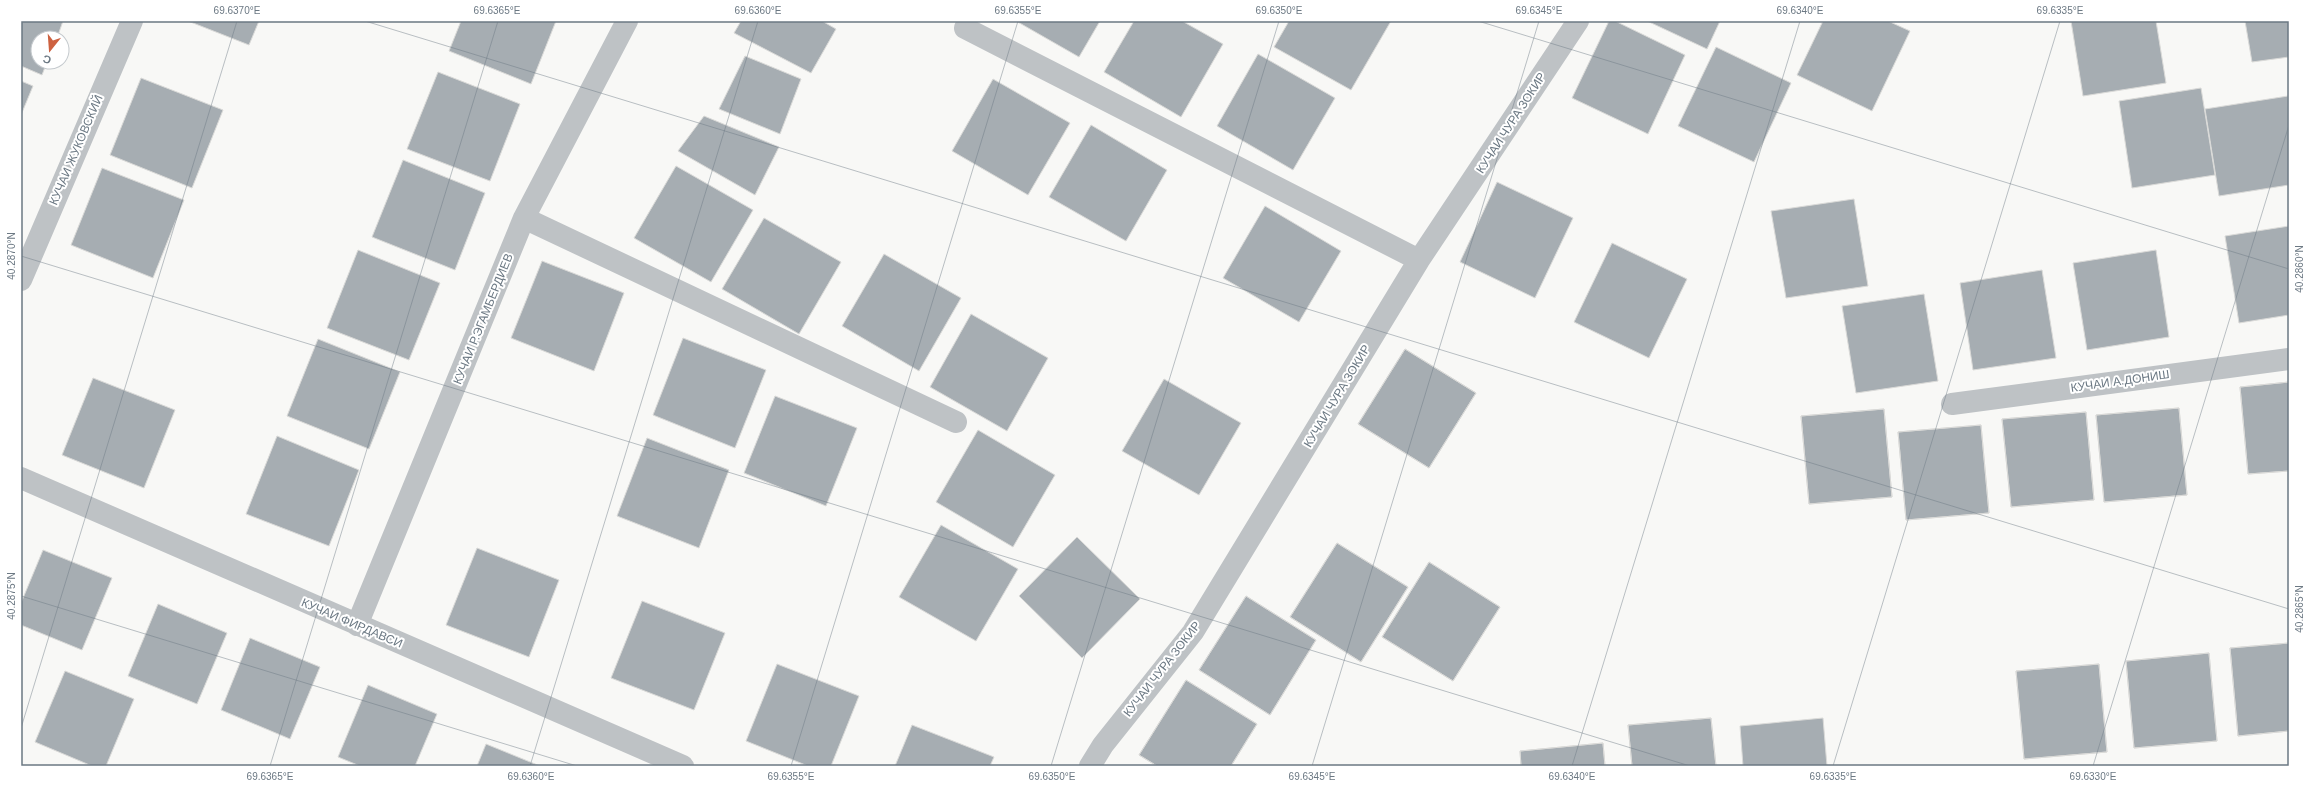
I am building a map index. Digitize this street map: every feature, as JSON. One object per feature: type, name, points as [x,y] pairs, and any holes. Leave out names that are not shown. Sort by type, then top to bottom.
[{"type":"street","name":"КУЧАИ ЖУКОВСКИЙ","points":[[21,280],[132,21]]},
{"type":"street","name":"КУЧАИ Р.ЭГАМБЕРДИЕВ","points":[[357,625],[524,218],[627,21]]},
{"type":"street","name":"КУЧАИ ЧУРА ЗОКИР","points":[[1090,766],[1103,745],[1193,632],[1419,260],[1578,21]]},
{"type":"street","points":[[965,28],[1419,260]]},
{"type":"street","points":[[524,218],[956,422]]},
{"type":"street","name":"КУЧАИ А.ДОНИШ","points":[[1952,404],[2289,359]]},
{"type":"street","name":"КУЧАИ ФИРДАВСИ","points":[[21,478],[683,766]]},
{"type":"building","points":[[21,21],[63,21],[60,30],[30,30],[30,70],[21,66]]},
{"type":"building","points":[[188,21],[259,21],[249,45]]},
{"type":"building","points":[[461,21],[556,21],[531,84],[449,51]]},
{"type":"building","points":[[741,21],[822,21],[836,29],[811,73],[734,33]]},
{"type":"building","points":[[1016,21],[1100,21],[1079,57]]},
{"type":"building","points":[[1134,21],[1182,21],[1223,44],[1181,117],[1104,72]]},
{"type":"building","points":[[1289,21],[1391,21],[1351,90],[1274,47]]},
{"type":"building","points":[[1609,21],[1615,21],[1685,55],[1648,134],[1572,98]]},
{"type":"building","points":[[1647,21],[1720,21],[1707,49]]},
{"type":"building","points":[[1823,21],[1888,21],[1910,31],[1872,111],[1797,75]]},
{"type":"building","points":[[2071,21],[2156,21],[2166,83],[2083,96]]},
{"type":"building","points":[[2245,21],[2289,21],[2289,57],[2252,62]]},
{"type":"building","points":[[1716,47],[1791,83],[1754,162],[1678,126]]},
{"type":"building","points":[[1258,54],[1335,98],[1293,170],[1217,126]]},
{"type":"building","points":[[745,56],[801,79],[780,134],[719,109]]},
{"type":"building","points":[[30,70],[44,70],[42,75]]},
{"type":"building","points":[[438,72],[520,104],[490,181],[407,149]]},
{"type":"building","points":[[141,78],[223,110],[192,188],[110,155]]},
{"type":"building","points":[[993,79],[1070,123],[1028,195],[952,151]]},
{"type":"building","points":[[21,81],[33,86],[21,115]]},
{"type":"building","points":[[2201,88],[2215,175],[2132,188],[2119,101]]},
{"type":"building","points":[[2288,96],[2289,185],[2219,196],[2205,109]]},
{"type":"building","points":[[704,116],[779,147],[755,195],[678,151]]},
{"type":"building","points":[[1091,125],[1167,170],[1126,241],[1049,197]]},
{"type":"building","points":[[403,160],[485,193],[455,270],[372,237]]},
{"type":"building","points":[[676,166],[753,210],[711,282],[634,238]]},
{"type":"building","points":[[102,168],[184,200],[153,278],[71,245]]},
{"type":"building","points":[[1497,182],[1573,218],[1535,298],[1460,262]]},
{"type":"building","points":[[1854,199],[1868,286],[1786,298],[1771,211]]},
{"type":"building","points":[[1265,206],[1341,251],[1299,322],[1223,278]]},
{"type":"building","points":[[764,218],[841,262],[799,334],[722,289]]},
{"type":"building","points":[[2289,226],[2289,315],[2239,323],[2225,236]]},
{"type":"building","points":[[1612,243],[1687,279],[1649,358],[1574,322]]},
{"type":"building","points":[[358,250],[440,283],[409,360],[327,328]]},
{"type":"building","points":[[2156,250],[2169,337],[2087,350],[2073,263]]},
{"type":"building","points":[[884,254],[961,298],[919,371],[842,326]]},
{"type":"building","points":[[542,261],[624,293],[594,371],[511,338]]},
{"type":"building","points":[[2042,270],[2056,358],[1973,370],[1960,283]]},
{"type":"building","points":[[1924,294],[1938,381],[1856,393],[1842,306]]},
{"type":"building","points":[[971,314],[1048,358],[1007,431],[930,387]]},
{"type":"building","points":[[683,338],[766,370],[735,448],[653,415]]},
{"type":"building","points":[[318,339],[400,372],[369,449],[287,416]]},
{"type":"building","points":[[1405,349],[1476,393],[1429,468],[1358,424]]},
{"type":"building","points":[[1405,349],[1476,393],[1429,468],[1358,424]]},
{"type":"building","points":[[93,378],[175,410],[144,488],[62,455]]},
{"type":"building","points":[[1164,379],[1241,423],[1199,495],[1122,451]]},
{"type":"building","points":[[2289,382],[2289,471],[2248,474],[2240,387]]},
{"type":"building","points":[[2289,382],[2289,471],[2248,474],[2240,387]]},
{"type":"building","points":[[775,396],[857,428],[826,506],[744,473]]},
{"type":"building","points":[[2179,408],[2187,495],[2104,502],[2096,415]]},
{"type":"building","points":[[2179,408],[2187,495],[2104,502],[2096,415]]},
{"type":"building","points":[[1884,409],[1892,497],[1809,504],[1801,416]]},
{"type":"building","points":[[1884,409],[1892,497],[1809,504],[1801,416]]},
{"type":"building","points":[[2086,412],[2094,500],[2011,507],[2002,419]]},
{"type":"building","points":[[2086,412],[2094,500],[2011,507],[2002,419]]},
{"type":"building","points":[[1981,425],[1989,513],[1906,520],[1898,432]]},
{"type":"building","points":[[1981,425],[1989,513],[1906,520],[1898,432]]},
{"type":"building","points":[[978,430],[1055,475],[1013,547],[936,502]]},
{"type":"building","points":[[277,436],[359,470],[329,546],[246,514]]},
{"type":"building","points":[[647,438],[729,470],[699,548],[617,516]]},
{"type":"building","points":[[941,525],[1018,569],[976,641],[899,597]]},
{"type":"building","points":[[1077,537],[1140,599],[1082,658],[1019,596]]},
{"type":"building","points":[[1337,543],[1408,587],[1361,662],[1290,617]]},
{"type":"building","points":[[1337,543],[1408,587],[1361,662],[1290,617]]},
{"type":"building","points":[[477,548],[559,580],[529,657],[446,625]]},
{"type":"building","points":[[43,550],[112,578],[82,650],[21,625],[21,603]]},
{"type":"building","points":[[1429,562],[1500,607],[1453,681],[1382,637]]},
{"type":"building","points":[[1429,562],[1500,607],[1453,681],[1382,637]]},
{"type":"building","points":[[1246,596],[1316,640],[1270,715],[1199,670]]},
{"type":"building","points":[[1246,596],[1316,640],[1270,715],[1199,670]]},
{"type":"building","points":[[642,601],[725,633],[694,710],[611,678]]},
{"type":"building","points":[[158,604],[227,633],[197,704],[128,676]]},
{"type":"building","points":[[250,638],[320,667],[290,739],[221,710]]},
{"type":"building","points":[[2289,643],[2289,731],[2238,736],[2230,648]]},
{"type":"building","points":[[2289,643],[2289,731],[2238,736],[2230,648]]},
{"type":"building","points":[[2209,653],[2217,741],[2134,748],[2126,661]]},
{"type":"building","points":[[2209,653],[2217,741],[2134,748],[2126,661]]},
{"type":"building","points":[[777,664],[859,696],[831,766],[808,766],[746,741]]},
{"type":"building","points":[[2099,664],[2107,752],[2024,759],[2016,671]]},
{"type":"building","points":[[2099,664],[2107,752],[2024,759],[2016,671]]},
{"type":"building","points":[[65,671],[134,699],[106,766],[92,766],[35,742]]},
{"type":"building","points":[[1186,680],[1257,724],[1231,766],[1157,766],[1139,755]]},
{"type":"building","points":[[1186,680],[1257,724],[1231,766],[1157,766],[1139,755]]},
{"type":"building","points":[[368,685],[437,714],[415,766],[360,766],[338,757]]},
{"type":"building","points":[[1711,718],[1716,766],[1632,766],[1628,725]]},
{"type":"building","points":[[1711,718],[1716,766],[1632,766],[1628,725]]},
{"type":"building","points":[[1823,718],[1827,766],[1743,766],[1740,726]]},
{"type":"building","points":[[912,725],[994,757],[990,766],[895,766]]},
{"type":"building","points":[[1603,743],[1605,766],[1521,766],[1520,751]]},
{"type":"building","points":[[1603,743],[1605,766],[1521,766],[1520,751]]},
{"type":"building","points":[[486,744],[540,766],[477,766]]}]
